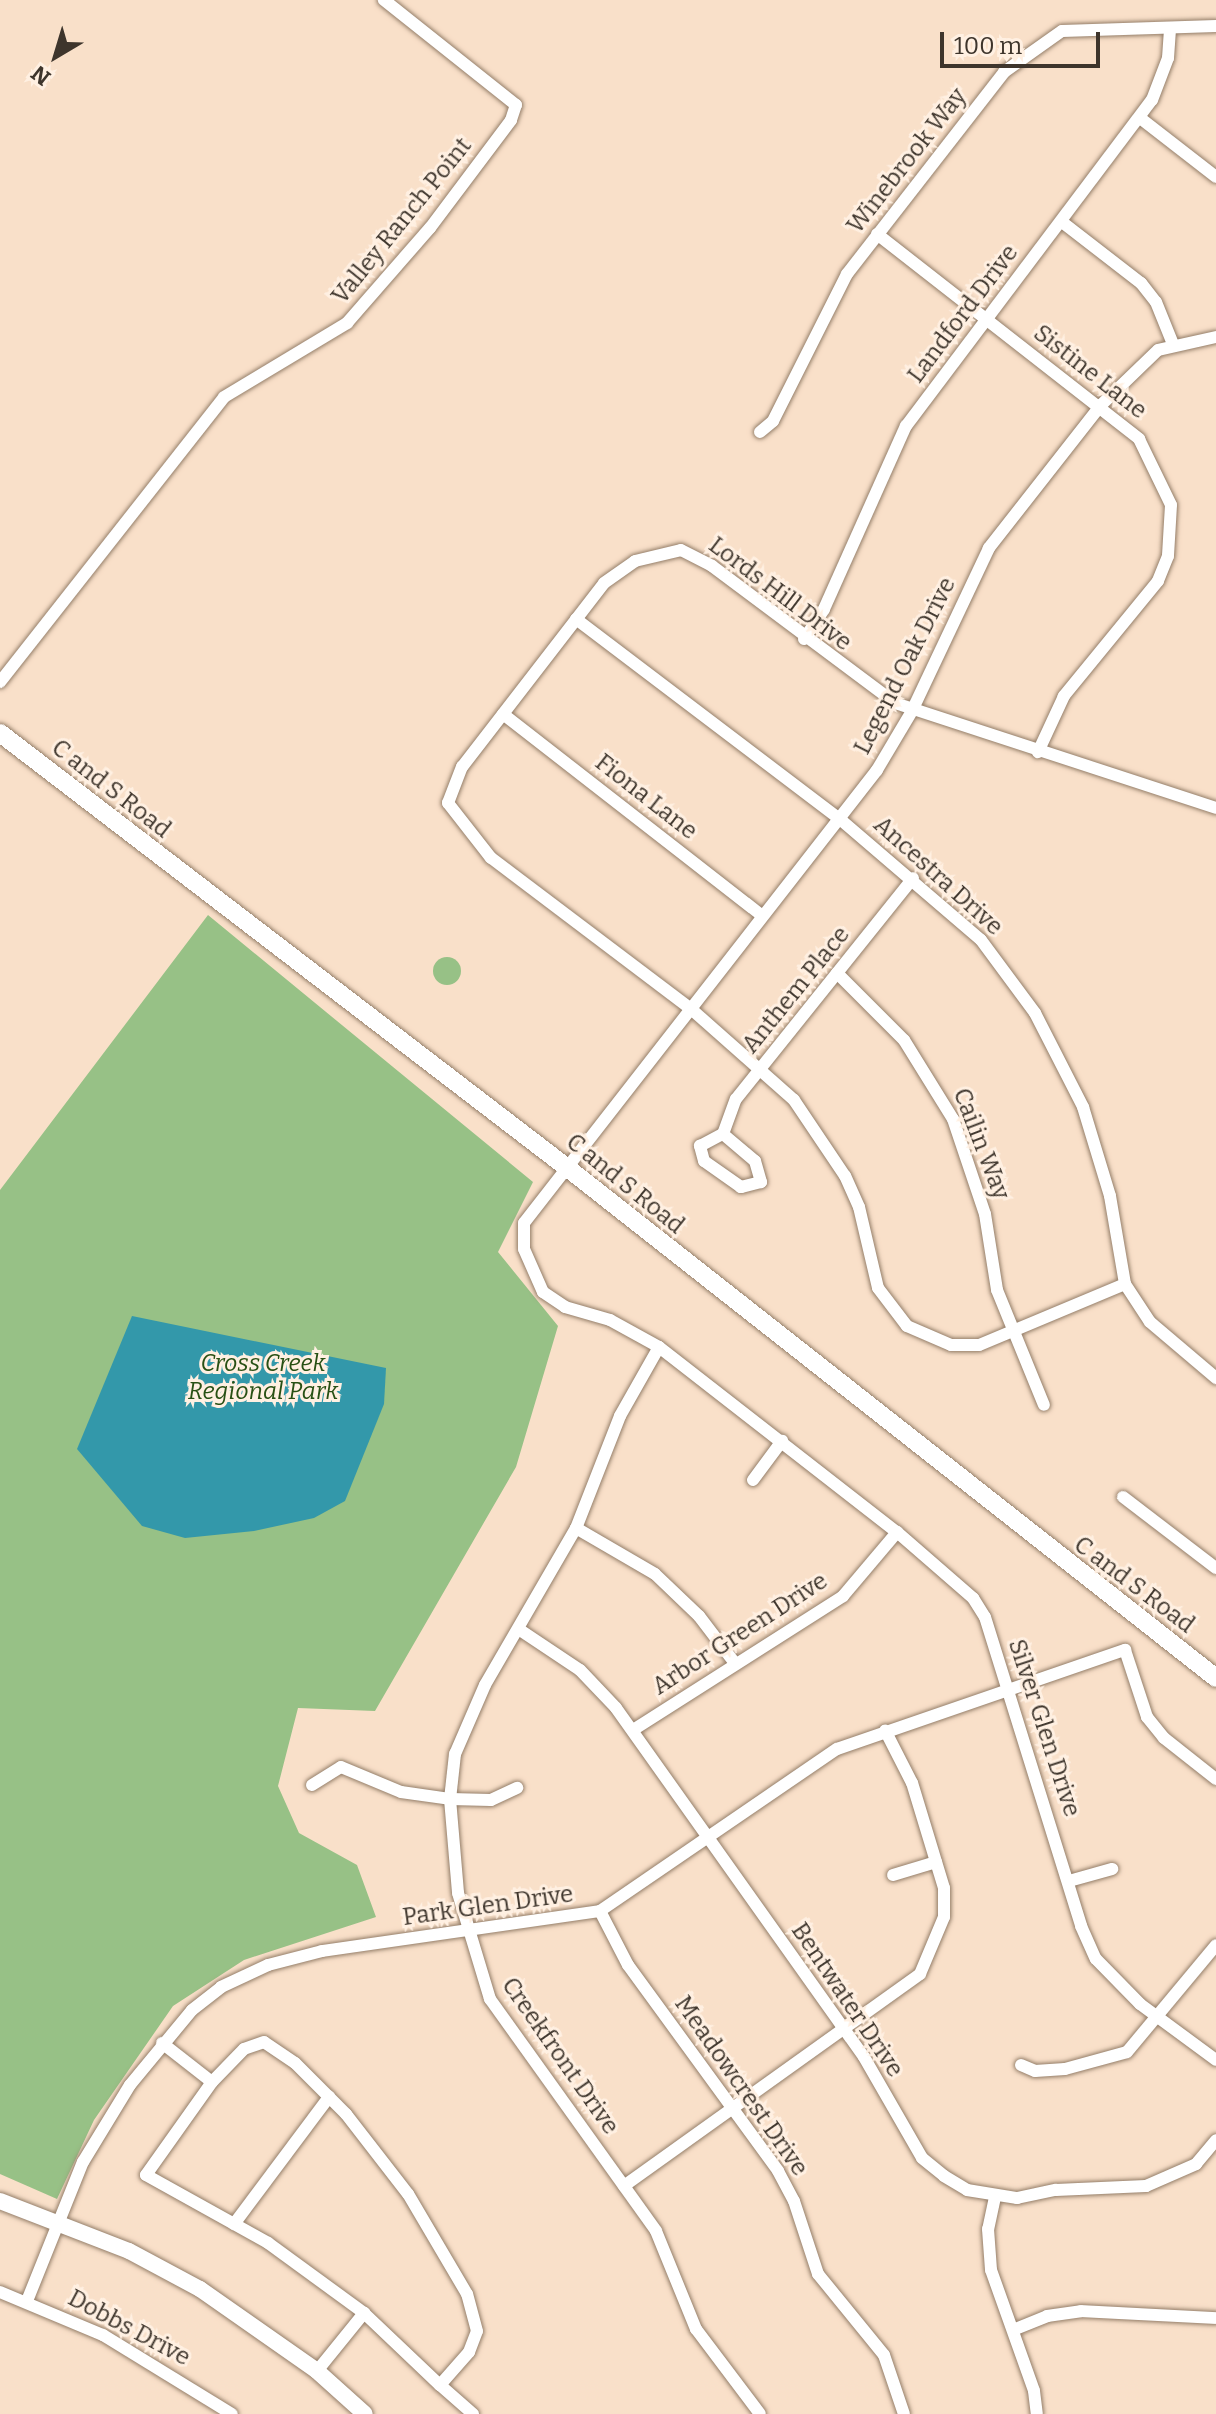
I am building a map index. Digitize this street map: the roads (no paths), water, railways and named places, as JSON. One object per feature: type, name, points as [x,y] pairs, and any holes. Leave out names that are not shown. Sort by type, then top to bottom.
[{"type":"main road","name":"C and S Road","points":[[0,733],[565,1166],[1214,1671]]},
{"type":"street","name":"Valley Ranch Point","points":[[0,682],[224,397],[347,323],[430,228],[511,120],[516,105],[384,0]]},
{"type":"street","name":"Winebrook Way","points":[[760,432],[773,421],[830,300],[877,234],[1004,72],[1062,31],[1216,26]]},
{"type":"street","name":"Landford Drive","points":[[804,639],[824,609],[906,426],[985,318],[1140,118],[1161,82],[1170,28]]},
{"type":"street","points":[[1140,118],[1216,177]]},
{"type":"street","points":[[1062,222],[1141,283],[1156,302],[1173,344]]},
{"type":"street","name":"Sistine Lane","points":[[877,234],[1101,405],[1139,439],[1162,477],[1171,505],[1168,556],[1158,581],[1051,714],[1038,752]]},
{"type":"street","name":"Legend Oak Drive","points":[[565,1166],[691,1009],[761,915],[841,820],[912,711],[989,548],[1101,405],[1138,364],[1173,344],[1216,337]]},
{"type":"street","name":"Lords Hill Drive","points":[[691,1009],[491,858],[448,803],[462,767],[576,619],[604,583],[635,561],[681,550],[712,566],[804,639],[912,711],[1216,808]]},
{"type":"street","name":"Ancestra Drive","points":[[576,619],[841,820],[913,878],[981,940],[1063,1062],[1096,1138],[1125,1284],[1150,1322],[1216,1378]]},
{"type":"street","name":"Fiona Lane","points":[[503,714],[761,915]]},
{"type":"street","name":"Anthem Place","points":[[723,1134],[755,1161],[761,1182],[741,1187],[704,1161],[700,1146],[723,1134],[736,1099],[913,878]]},
{"type":"street","name":"Cailin Way","points":[[837,973],[904,1040],[953,1119],[985,1214],[997,1290],[1013,1334],[1038,1381],[1044,1405]]},
{"type":"street","points":[[691,1009],[762,1068],[794,1100],[834,1154],[859,1207],[878,1288],[890,1308],[907,1326],[951,1345],[979,1345],[1013,1334],[1125,1284]]},
{"type":"street","name":"Silver Glen Drive","points":[[565,1166],[524,1223],[524,1249],[543,1292],[565,1307],[610,1320],[659,1347],[897,1532],[973,1598],[985,1617],[1004,1690],[1096,1959],[1118,1985],[1216,2060]]},
{"type":"street","name":"Creekfront Drive","points":[[659,1347],[620,1416],[576,1528],[520,1630],[485,1685],[455,1754],[450,1799],[458,1893],[490,1999],[656,2231],[696,2329],[760,2414]]},
{"type":"street","points":[[753,1480],[782,1441]]},
{"type":"street","points":[[1123,1497],[1216,1568]]},
{"type":"street","points":[[576,1528],[655,1574],[699,1616],[734,1662]]},
{"type":"street","name":"Arbor Green Drive","points":[[633,1730],[734,1662],[843,1596],[897,1532]]},
{"type":"street","name":"Bentwater Drive","points":[[520,1630],[580,1670],[633,1730],[844,2030],[922,2158],[967,2190],[995,2197],[1146,2186],[1196,2164],[1216,2140]]},
{"type":"street","name":"Park Glen Drive","points":[[27,2301],[59,2221],[108,2116],[162,2043],[221,1987],[268,1965],[322,1951],[600,1911],[837,1749],[1125,1650],[1147,1717],[1164,1738],[1216,1779]]},
{"type":"street","points":[[624,2186],[920,1974],[934,1948],[944,1917],[936,1862],[912,1783],[885,1730]]},
{"type":"street","points":[[312,1785],[341,1767],[401,1792],[450,1799],[491,1800],[517,1788]]},
{"type":"street","points":[[893,1875],[936,1862]]},
{"type":"street","points":[[1069,1881],[1112,1869]]},
{"type":"street","name":"Meadowcrest Drive","points":[[600,1911],[628,1965],[794,2201],[818,2274],[884,2355],[904,2414]]},
{"type":"street","points":[[1021,2065],[1035,2071],[1104,2062],[1143,2039],[1216,1945]]},
{"type":"street","points":[[440,2385],[469,2352],[477,2331],[467,2294],[408,2194],[329,2097],[295,2063],[264,2042],[244,2049],[212,2082],[146,2175],[234,2224],[364,2313],[440,2385],[473,2414]]},
{"type":"street","points":[[162,2043],[212,2082]]},
{"type":"street","points":[[234,2224],[329,2097]]},
{"type":"street","points":[[995,2197],[988,2229],[991,2270],[1013,2330],[1037,2414]]},
{"type":"street","points":[[0,2201],[59,2221],[200,2289],[317,2371],[365,2414]]},
{"type":"street","name":"Dobbs Drive","points":[[0,2292],[27,2301],[168,2371],[232,2414]]},
{"type":"street","points":[[1013,2330],[1047,2316],[1081,2311],[1216,2318]]},
{"type":"street","points":[[317,2371],[364,2313]]},
{"type":"water","points":[[132,1316],[386,1368],[384,1404],[345,1501],[314,1518],[254,1531],[185,1538],[142,1526],[77,1449]]},
{"type":"park label","name":"Cross Creek Regional Park","points":[[263,1378]]}]
